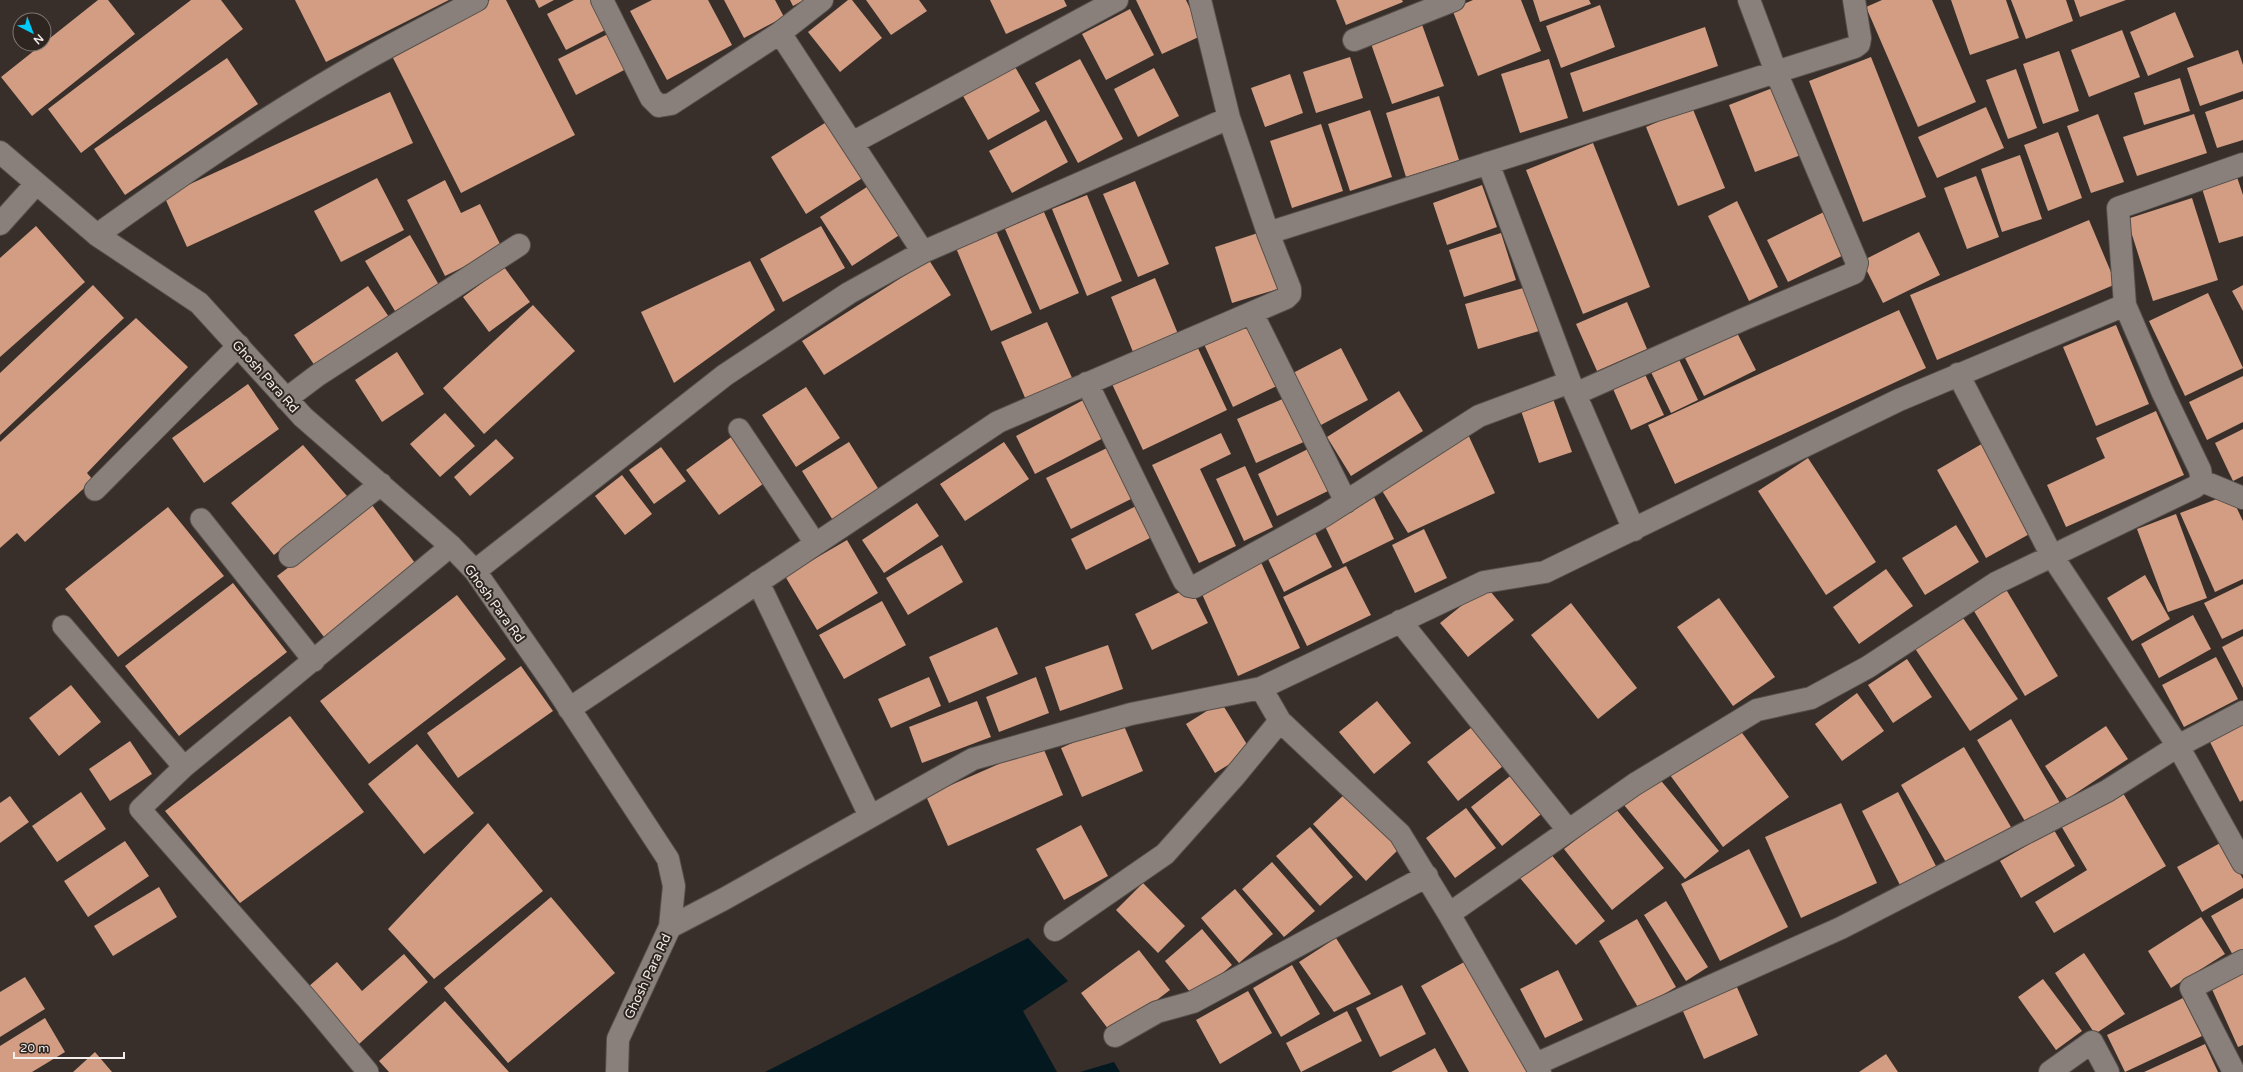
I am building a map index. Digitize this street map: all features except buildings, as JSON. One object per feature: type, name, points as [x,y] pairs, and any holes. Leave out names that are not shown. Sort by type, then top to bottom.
[{"type":"street","points":[[97,235],[168,184],[283,109],[370,57],[477,0]]},
{"type":"street","points":[[602,0],[651,98],[658,106],[671,104],[780,33],[822,0]]},
{"type":"street","points":[[852,143],[1117,0]]},
{"type":"street","points":[[569,708],[998,422],[1252,313],[1286,298],[1290,294],[1290,289],[1268,233],[1229,118],[1200,0]]},
{"type":"street","points":[[1354,40],[1454,0]]},
{"type":"street","points":[[1087,383],[1184,581],[1189,586],[1194,586],[1346,502],[1479,416],[1573,388],[1854,273],[1857,263],[1776,72],[1749,0]]},
{"type":"street","points":[[1268,233],[1776,72],[1859,44],[1860,38],[1854,0]]},
{"type":"street","points":[[780,33],[923,252]]},
{"type":"street","points":[[475,571],[725,375],[849,293],[923,252],[1229,118]]},
{"type":"street","name":"Ghosh Para Rd","points":[[0,152],[97,235],[199,304],[239,345],[303,417],[451,546],[475,571],[569,708],[668,859],[674,886],[670,927],[618,1039],[611,1070]]},
{"type":"street","points":[[1488,163],[1573,388],[1634,530]]},
{"type":"street","points":[[2202,481],[2200,470],[2162,390],[2125,305],[2118,208],[2243,164]]},
{"type":"street","points":[[0,224],[43,190]]},
{"type":"street","points":[[286,399],[318,375],[519,245]]},
{"type":"street","points":[[670,927],[973,758],[1131,714],[1261,688],[1484,582],[1545,572],[1634,530],[1892,403],[2125,305]]},
{"type":"street","points":[[1252,313],[1346,502]]},
{"type":"street","points":[[1958,374],[2052,556],[2178,746],[2243,863]]},
{"type":"street","points":[[2202,481],[2243,498]]},
{"type":"street","points":[[1449,914],[1636,784],[1757,710],[1811,698],[1868,667],[1996,583],[2195,487],[2202,481]]},
{"type":"street","points":[[290,556],[381,484]]},
{"type":"street","points":[[758,582],[870,816]]},
{"type":"street","points":[[1400,621],[1568,830]]},
{"type":"street","points":[[1261,688],[1280,721],[1400,834],[1427,876],[1538,1068],[1841,928],[2107,791],[2178,746],[2243,712]]},
{"type":"street","points":[[1055,930],[1165,854],[1233,778],[1280,721]]},
{"type":"street","points":[[1115,1036],[1157,1012],[1193,1002],[1427,876]]},
{"type":"street","points":[[2234,1072],[2191,988],[2243,961]]},
{"type":"street","points":[[2050,1072],[2092,1042],[2108,1072]]},
{"type":"lane","points":[[95,490],[239,345]]},
{"type":"lane","points":[[739,429],[815,543]]},
{"type":"lane","points":[[201,519],[314,661]]},
{"type":"lane","points":[[368,1072],[308,1000],[140,809],[184,767],[314,661],[451,546]]},
{"type":"lane","points":[[63,626],[184,767]]},
{"type":"water","points":[[1028,938],[1068,981],[1023,1011],[1057,1072],[765,1072]]},
{"type":"water","points":[[1114,1062],[1120,1072],[1080,1072]]}]
